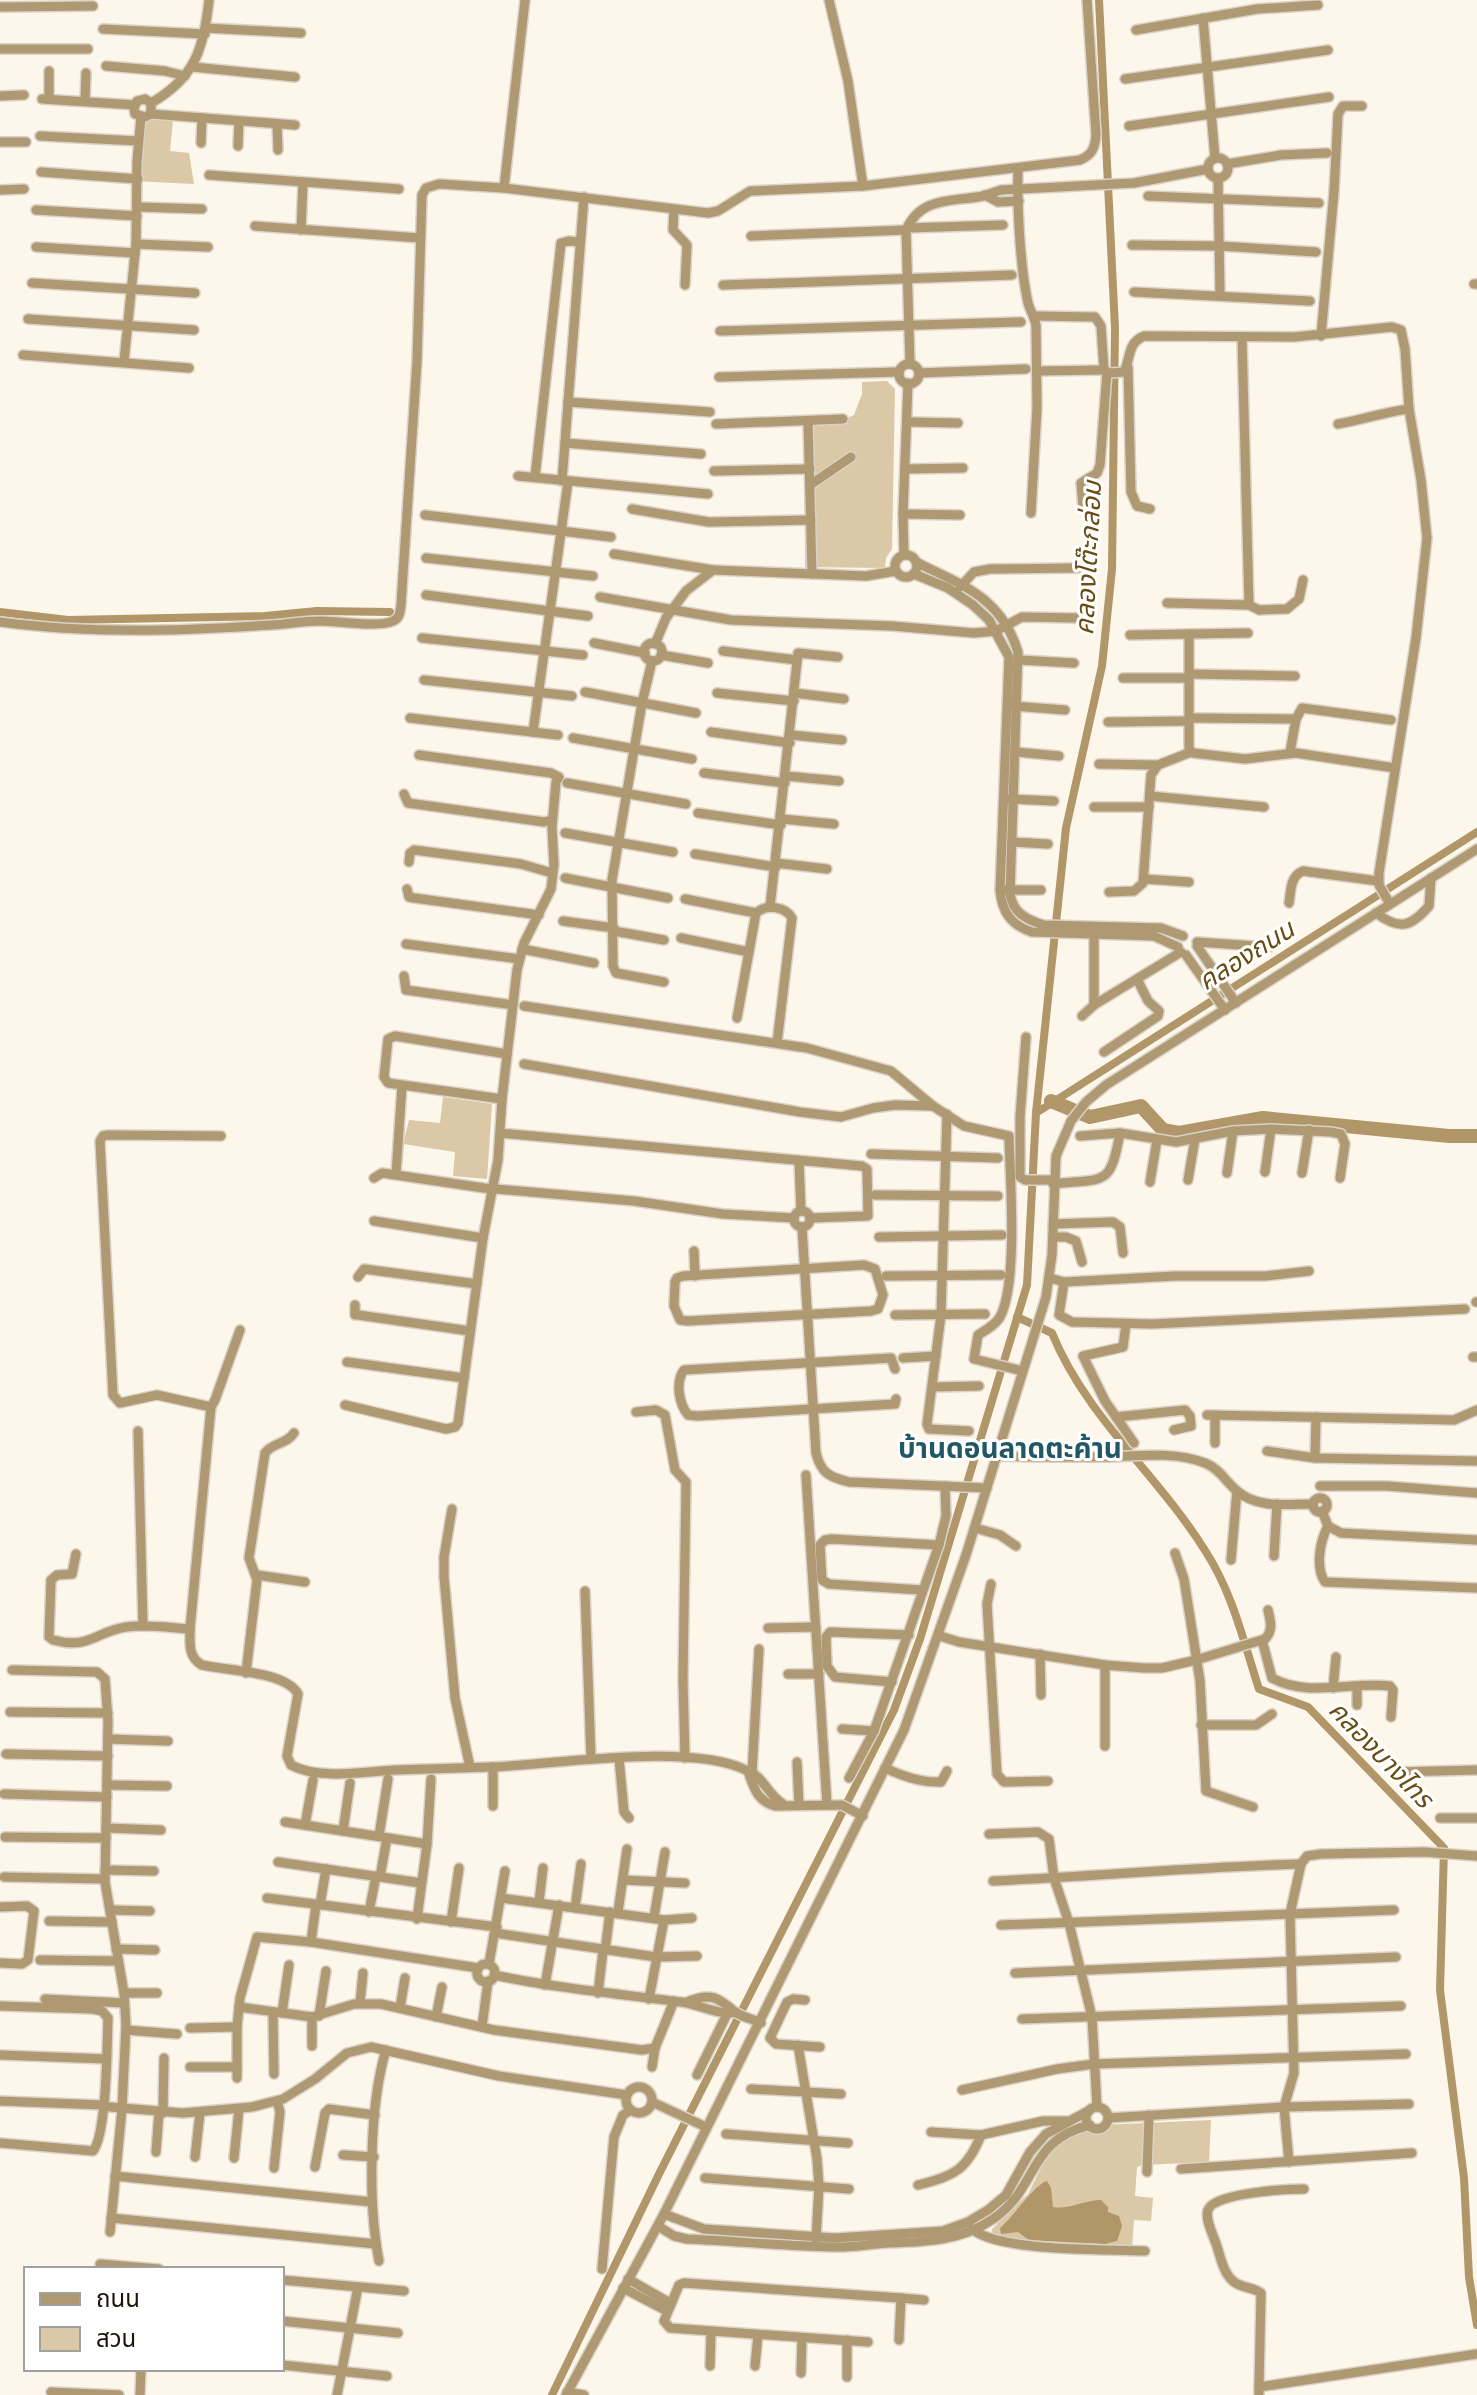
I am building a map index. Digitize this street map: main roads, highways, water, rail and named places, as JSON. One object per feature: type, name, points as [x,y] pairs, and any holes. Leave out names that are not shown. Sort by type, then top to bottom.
[{"type":"waterway","name":"คลองโต๊ะกล่อม","points":[[552,2395],[659,2174],[894,1710],[920,1639],[1027,1285],[1036,1113],[1066,828],[1102,666],[1112,569],[1115,328],[1099,0]]},
{"type":"waterway","points":[[0,612],[68,620],[265,616],[317,611],[390,612]]},
{"type":"waterway","name":"คลองถนน","points":[[1036,1113],[1477,832]]},
{"type":"waterway","points":[[1051,1101],[1090,1117],[1141,1106],[1163,1130],[1179,1133],[1263,1118],[1477,1136]]},
{"type":"waterway","name":"คลองบางไทร","points":[[1017,1317],[1052,1333],[1084,1392],[1206,1552],[1231,1602],[1259,1689],[1308,1707],[1444,1848],[1440,1990],[1464,2178],[1469,2277],[1477,2325]]},
{"type":"district","name":"บ้านดอนลาดตะค้าน","points":[[1010,1448]]}]
